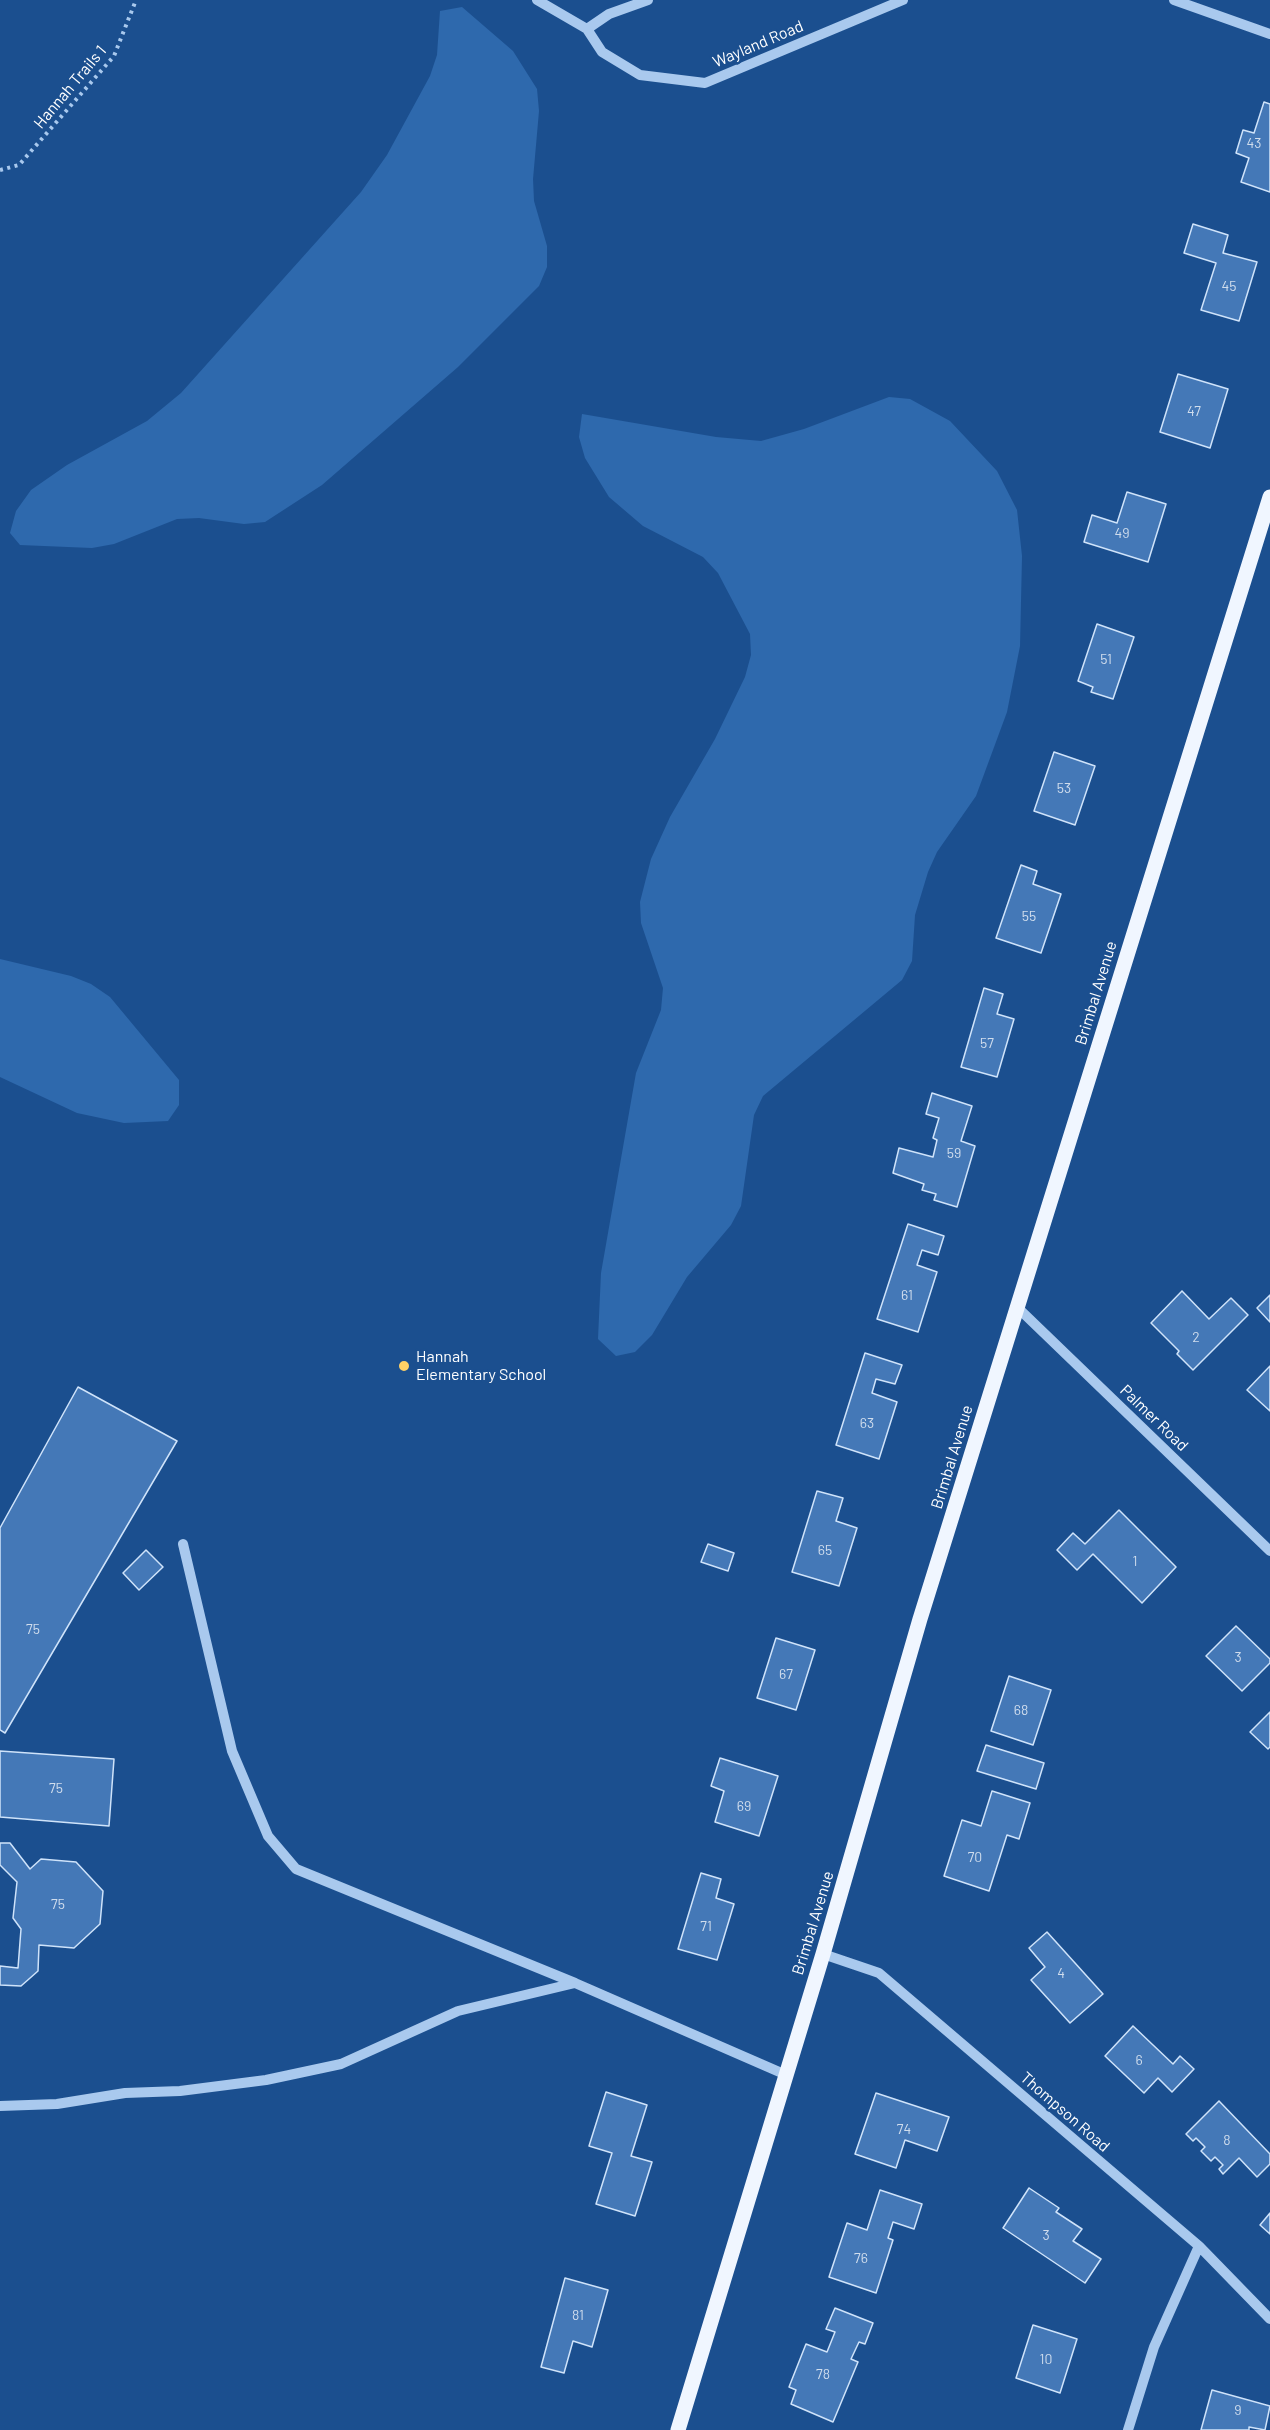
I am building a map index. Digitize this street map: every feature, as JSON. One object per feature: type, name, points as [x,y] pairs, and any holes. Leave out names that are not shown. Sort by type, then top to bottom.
[{"type":"main road","name":"Brimbal Avenue","points":[[678,2430],[784,2074],[823,1954],[920,1619],[1270,497]]},
{"type":"street","name":"Wayland Road","points":[[537,0],[587,29],[602,52],[640,75],[705,82],[903,0]]},
{"type":"street","points":[[587,29],[609,14],[648,0]]},
{"type":"street","points":[[1174,0],[1270,34]]},
{"type":"street","name":"Palmer Road","points":[[1017,1307],[1270,1551]]},
{"type":"street","points":[[183,1544],[232,1752],[268,1836],[296,1869],[575,1983],[784,2074]]},
{"type":"street","name":"Thompson Road","points":[[823,1954],[879,1973],[1199,2246],[1270,2319]]},
{"type":"street","points":[[0,2106],[57,2104],[125,2093],[180,2091],[276,2078],[341,2064],[458,2011],[575,1983]]},
{"type":"street","points":[[1128,2430],[1154,2347],[1199,2246]]},
{"type":"path","name":"Hannah Trails 1","points":[[0,170],[19,165],[114,56],[136,0]]},
{"type":"shaded area","points":[[462,7],[513,51],[537,89],[539,111],[533,179],[534,201],[547,246],[547,267],[539,286],[458,367],[322,485],[265,522],[244,524],[199,518],[177,519],[114,544],[92,548],[20,545],[10,533],[16,511],[31,490],[67,465],[147,421],[181,393],[361,192],[387,155],[430,76],[437,55],[440,11]]},
{"type":"shaded area","points":[[889,397],[910,399],[950,421],[997,471],[1017,510],[1022,556],[1020,646],[1007,712],[976,796],[937,852],[928,872],[915,915],[912,961],[902,980],[763,1096],[754,1115],[741,1206],[731,1225],[687,1277],[652,1335],[635,1352],[616,1356],[598,1339],[601,1273],[636,1073],[661,1010],[663,988],[641,923],[640,902],[651,859],[670,817],[715,739],[745,677],[751,655],[750,634],[718,573],[703,557],[643,526],[609,497],[585,458],[579,437],[582,414],[716,437],[761,441],[804,429]]},
{"type":"shaded area","points":[[0,959],[71,976],[91,984],[110,997],[179,1080],[179,1105],[168,1121],[124,1123],[77,1113],[0,1077]]},
{"type":"building","points":[[1264,102],[1270,104],[1270,192],[1241,182],[1249,158],[1236,153],[1243,130],[1254,133]]},
{"type":"building","points":[[1193,224],[1228,235],[1223,253],[1257,262],[1239,321],[1201,310],[1216,263],[1184,253]]},
{"type":"building","points":[[1178,374],[1228,389],[1210,448],[1160,432]]},
{"type":"building","points":[[1127,492],[1166,504],[1148,562],[1084,542],[1092,515],[1117,523]]},
{"type":"building","points":[[1097,624],[1134,637],[1113,699],[1091,692],[1093,687],[1078,681]]},
{"type":"building","points":[[1054,752],[1095,766],[1075,825],[1034,811]]},
{"type":"building","points":[[1021,865],[1037,871],[1033,884],[1061,894],[1041,953],[996,938]]},
{"type":"building","points":[[984,988],[1003,994],[997,1014],[1014,1019],[997,1077],[961,1067]]},
{"type":"building","points":[[932,1093],[972,1106],[961,1141],[975,1146],[957,1207],[934,1200],[936,1194],[922,1190],[924,1184],[893,1173],[899,1148],[933,1157],[937,1140],[933,1138],[939,1118],[926,1114]]},
{"type":"building","points":[[908,1224],[944,1236],[938,1255],[922,1250],[917,1265],[937,1272],[918,1332],[877,1319]]},
{"type":"building","points":[[1182,1291],[1209,1319],[1231,1298],[1248,1315],[1193,1370],[1177,1354],[1179,1351],[1151,1323]]},
{"type":"building","points":[[1270,1295],[1270,1322],[1257,1308]]},
{"type":"building","points":[[865,1353],[902,1365],[895,1384],[876,1379],[872,1393],[897,1402],[879,1459],[836,1445]]},
{"type":"building","points":[[1270,1366],[1270,1411],[1247,1390]]},
{"type":"building","points":[[78,1387],[177,1441],[5,1733],[0,1730],[0,1528]]},
{"type":"building","points":[[817,1491],[843,1498],[836,1521],[857,1528],[839,1586],[792,1572]]},
{"type":"building","points":[[1119,1510],[1176,1567],[1142,1603],[1093,1554],[1077,1570],[1057,1550],[1073,1533],[1085,1544]]},
{"type":"building","points":[[708,1544],[734,1553],[728,1571],[701,1562]]},
{"type":"building","points":[[146,1550],[163,1567],[139,1590],[123,1573]]},
{"type":"building","points":[[1236,1626],[1270,1659],[1270,1663],[1242,1691],[1206,1656]]},
{"type":"building","points":[[776,1638],[815,1650],[796,1710],[757,1698]]},
{"type":"building","points":[[1009,1676],[1051,1690],[1033,1745],[991,1731]]},
{"type":"building","points":[[1270,1712],[1270,1747],[1268,1749],[1250,1732]]},
{"type":"building","points":[[986,1745],[1044,1763],[1036,1789],[977,1771]]},
{"type":"building","points":[[0,1751],[114,1759],[109,1826],[0,1817]]},
{"type":"building","points":[[720,1758],[778,1776],[759,1836],[715,1822],[724,1791],[711,1786]]},
{"type":"building","points":[[992,1791],[1030,1803],[1019,1839],[1007,1835],[989,1891],[944,1876],[962,1820],[981,1826]]},
{"type":"building","points":[[0,1843],[10,1843],[30,1869],[41,1859],[76,1862],[103,1891],[100,1924],[74,1948],[39,1945],[38,1971],[21,1986],[0,1985],[0,1966],[18,1968],[21,1929],[13,1918],[17,1882],[0,1865]]},
{"type":"building","points":[[701,1873],[721,1879],[716,1898],[734,1904],[717,1960],[678,1949]]},
{"type":"building","points":[[1047,1932],[1103,1994],[1070,2023],[1031,1980],[1045,1967],[1029,1948]]},
{"type":"building","points":[[1133,2026],[1173,2064],[1180,2056],[1194,2069],[1172,2092],[1158,2078],[1144,2093],[1105,2056]]},
{"type":"building","points":[[606,2092],[647,2105],[631,2156],[652,2162],[635,2216],[596,2204],[612,2153],[589,2146]]},
{"type":"building","points":[[876,2093],[949,2117],[937,2151],[905,2140],[896,2168],[855,2154]]},
{"type":"building","points":[[1219,2101],[1270,2154],[1270,2164],[1257,2177],[1239,2158],[1223,2174],[1219,2169],[1223,2165],[1215,2157],[1211,2161],[1201,2151],[1205,2147],[1196,2138],[1193,2141],[1186,2134]]},
{"type":"building","points":[[1029,2188],[1059,2208],[1056,2212],[1082,2229],[1073,2241],[1101,2259],[1085,2283],[1003,2228]]},
{"type":"building","points":[[880,2190],[922,2204],[914,2229],[893,2222],[888,2238],[893,2240],[876,2293],[829,2277],[847,2223],[867,2230]]},
{"type":"building","points":[[1270,2213],[1270,2234],[1260,2225]]},
{"type":"building","points":[[565,2278],[608,2290],[592,2347],[573,2341],[564,2373],[541,2367]]},
{"type":"building","points":[[835,2308],[873,2323],[865,2344],[859,2342],[851,2359],[858,2362],[833,2422],[791,2404],[796,2390],[789,2387],[806,2344],[827,2352],[835,2332],[826,2329]]},
{"type":"building","points":[[1033,2325],[1077,2339],[1060,2393],[1016,2378]]},
{"type":"building","points":[[1212,2390],[1270,2406],[1265,2430],[1249,2427],[1249,2430],[1201,2430]]},
{"type":"place","name":"Hannah Elementary School","points":[[404,1366]]}]
